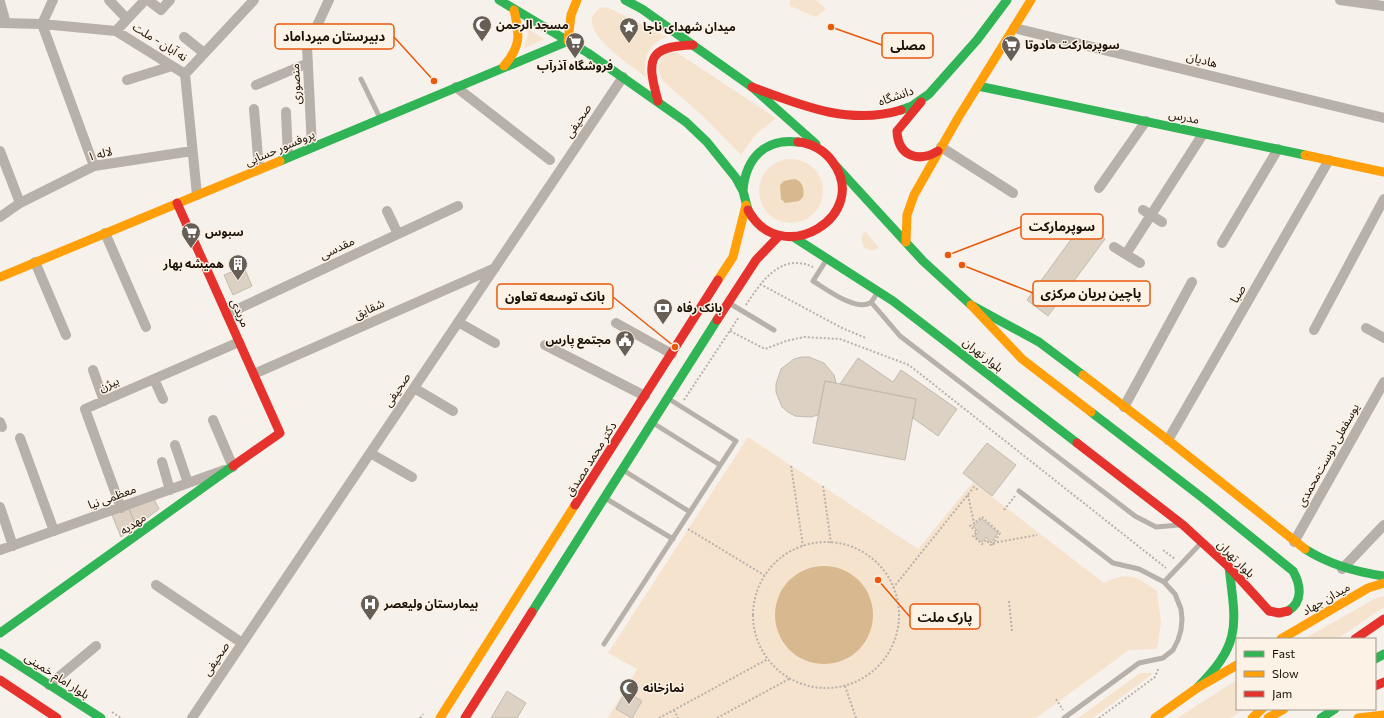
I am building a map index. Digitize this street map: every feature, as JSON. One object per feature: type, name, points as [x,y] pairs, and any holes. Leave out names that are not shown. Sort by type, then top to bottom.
[{"type":"main road","points":[[499,0],[568,41],[680,117],[707,142],[743,190]]},
{"type":"main road","points":[[568,41],[571,15],[577,0]]},
{"type":"main road","points":[[625,0],[642,4],[693,45],[752,87],[825,152],[835,165],[841,181],[841,198],[835,213],[820,229],[810,235],[795,238],[779,236],[765,230],[753,219],[746,205],[743,190],[745,174],[752,160],[764,149],[778,142],[794,140],[811,143],[825,152]]},
{"type":"main road","name":"دانشگاه","points":[[752,87],[820,111],[839,114],[874,115],[890,113],[924,99],[982,36],[1007,0]]},
{"type":"main road","points":[[906,242],[910,204],[939,149],[1031,0]]},
{"type":"main road","points":[[503,68],[515,54],[519,41],[519,29],[514,10]]},
{"type":"main road","name":"پروفسور حسابی","points":[[0,277],[568,41]]},
{"type":"main road","points":[[658,101],[651,78],[650,66],[653,57],[660,49],[670,46],[693,45]]},
{"type":"main road","name":"مدرس","points":[[978,86],[1384,172]]},
{"type":"main road","points":[[924,99],[897,131],[898,144],[904,152],[911,156],[933,156],[939,149]]},
{"type":"main road","name":"بلوار تهران","points":[[795,238],[878,291],[1183,525],[1229,567],[1270,610],[1277,614],[1286,613],[1298,602],[1300,586],[1293,571],[1204,499],[1022,359],[971,305],[923,261],[835,165]]},
{"type":"main road","name":"مریدی","points":[[177,203],[280,433]]},
{"type":"main road","name":"دکتر محمد مصدق","points":[[465,718],[728,302],[742,262],[746,205]]},
{"type":"main road","name":"دکتر محمد مصدق","points":[[440,718],[672,354],[742,262],[779,236]]},
{"type":"main road","name":"بلوار تهران","points":[[971,305],[1039,342],[1168,440],[1294,542],[1315,556],[1342,569],[1384,576]]},
{"type":"main road","name":"مهدیه","points":[[0,633],[32,607],[233,468],[280,433]]},
{"type":"main road","points":[[1197,688],[1223,659],[1232,642],[1234,621],[1229,567]]},
{"type":"main road","name":"میدان جهاد","points":[[1283,638],[1368,588],[1384,583]]},
{"type":"main road","points":[[1357,638],[1384,619]]},
{"type":"main road","name":"بلوار امام خمینی","points":[[0,653],[101,718]]},
{"type":"main road","points":[[1155,718],[1197,688],[1236,666]]},
{"type":"main road","points":[[0,680],[57,718]]},
{"type":"main road","points":[[1252,718],[1261,710]]},
{"type":"main road","points":[[1268,718],[1282,710]]},
{"type":"main road","points":[[1321,718],[1333,710]]},
{"type":"main road","points":[[1358,718],[1384,715]]},
{"type":"street","points":[[53,0],[42,24],[94,166]]},
{"type":"street","points":[[109,0],[127,18]]},
{"type":"street","points":[[116,31],[145,0]]},
{"type":"street","points":[[148,0],[161,10],[170,0]]},
{"type":"street","points":[[185,74],[254,0]]},
{"type":"street","name":"منصوری","points":[[312,147],[307,47],[328,0]]},
{"type":"street","points":[[1340,0],[1384,6]]},
{"type":"street","points":[[0,2],[3,23]]},
{"type":"street","name":"نه آبان - ملت","points":[[3,23],[42,24],[116,31],[185,74],[197,195]]},
{"type":"street","name":"هادیان","points":[[1014,28],[1384,118]]},
{"type":"street","points":[[184,37],[204,53]]},
{"type":"street","points":[[256,85],[308,63]]},
{"type":"street","points":[[127,80],[172,66]]},
{"type":"street","name":"صحیفی","points":[[192,718],[623,77]]},
{"type":"street","points":[[456,87],[550,160]]},
{"type":"street","points":[[254,109],[259,169]]},
{"type":"street","points":[[286,112],[288,157]]},
{"type":"street","points":[[1099,188],[1146,121]]},
{"type":"street","points":[[1126,254],[1147,213],[1203,134]]},
{"type":"street","points":[[939,149],[1013,193]]},
{"type":"street","points":[[1222,243],[1278,149]]},
{"type":"street","points":[[0,151],[20,203]]},
{"type":"street","name":"لاله ۱","points":[[0,217],[20,203],[94,166],[192,151]]},
{"type":"street","name":"صبا","points":[[1168,440],[1329,160]]},
{"type":"street","points":[[1314,330],[1384,200]]},
{"type":"street","name":"مقدسی","points":[[226,314],[458,206]]},
{"type":"street","points":[[387,211],[398,234]]},
{"type":"street","points":[[1147,213],[1162,222]]},
{"type":"street","points":[[105,233],[146,327]]},
{"type":"street","points":[[1114,247],[1140,263]]},
{"type":"street","points":[[35,262],[66,335]]},
{"type":"street","name":"شقایق","points":[[254,374],[495,268]]},
{"type":"street","points":[[1124,407],[1192,282]]},
{"type":"street","points":[[458,322],[495,343]]},
{"type":"street","points":[[616,323],[672,354]]},
{"type":"street","points":[[1366,328],[1384,338]]},
{"type":"street","name":"بیژن","points":[[120,508],[85,409],[239,342]]},
{"type":"street","points":[[545,345],[645,396]]},
{"type":"street","points":[[93,370],[104,401]]},
{"type":"street","points":[[154,379],[163,399]]},
{"type":"street","name":"یوسفعلی دوست‌محمدی","points":[[1294,542],[1384,382]]},
{"type":"street","points":[[414,388],[453,411]]},
{"type":"street","points":[[213,420],[233,468]]},
{"type":"street","points":[[20,438],[54,531]]},
{"type":"street","points":[[175,445],[188,484]]},
{"type":"street","points":[[370,453],[412,477]]},
{"type":"street","points":[[162,462],[170,490]]},
{"type":"street","name":"معظمی نیا","points":[[0,550],[233,468]]},
{"type":"street","points":[[0,507],[13,546]]},
{"type":"street","points":[[1342,569],[1384,525]]},
{"type":"street","points":[[156,585],[242,644]]},
{"type":"street","points":[[49,685],[96,646]]},
{"type":"lane","points":[[361,79],[380,119]]},
{"type":"lane","points":[[827,258],[813,281],[850,303],[861,305],[871,302],[878,291]]},
{"type":"lane","points":[[728,302],[774,330]]},
{"type":"lane","points":[[871,302],[900,336],[1135,516],[1156,527],[1183,525]]},
{"type":"lane","points":[[604,644],[736,441],[667,398]]},
{"type":"lane","points":[[652,423],[720,465]]},
{"type":"lane","points":[[622,469],[690,512]]},
{"type":"lane","points":[[1019,491],[1113,563],[1139,569],[1164,582],[1175,594],[1182,619],[1178,640],[1173,650],[1163,658],[1139,663],[1064,718]]},
{"type":"lane","points":[[604,497],[673,539]]},
{"type":"lane","points":[[1164,582],[1202,542]]},
{"type":"path","points":[[681,406],[760,284],[776,268],[790,263],[808,265],[820,270]]},
{"type":"path","points":[[760,284],[842,328],[866,338]]},
{"type":"path","points":[[730,331],[765,349],[786,341],[804,337],[840,339],[909,365],[1172,574]]},
{"type":"path","points":[[792,466],[803,546]]},
{"type":"path","points":[[823,486],[831,543]]},
{"type":"path","points":[[893,588],[974,487],[978,490]]},
{"type":"path","points":[[1004,510],[1019,491]]},
{"type":"path","points":[[968,495],[974,523]]},
{"type":"path","points":[[993,543],[1000,533],[982,517],[970,526],[977,532],[973,536],[982,544],[986,540],[992,546],[993,543],[1037,535]]},
{"type":"path","points":[[689,529],[764,575]]},
{"type":"path","points":[[814,543],[831,543],[857,549],[875,561],[888,576],[893,588],[899,613],[898,629],[893,644],[882,663],[865,677],[845,686],[819,688],[806,686],[789,679],[772,666],[761,650],[754,632],[752,612],[755,593],[764,575],[778,560],[795,549],[803,546],[814,543]]},
{"type":"path","points":[[1163,550],[1182,564]]},
{"type":"path","points":[[1009,601],[1012,631]]},
{"type":"path","points":[[1099,718],[1155,677],[1163,658]]},
{"type":"path","points":[[659,718],[768,660]]},
{"type":"path","points":[[717,718],[789,679]]},
{"type":"path","points":[[845,686],[856,718]]},
{"type":"path","points":[[674,710],[678,718]]},
{"type":"path","points":[[420,718],[423,714]]},
{"type":"shaded area","points":[[790,0],[816,0],[826,9],[816,17],[790,6]]},
{"type":"shaded area","name":"میدان شهدای ناجا","points":[[602,7],[609,8],[667,37],[655,43],[648,53],[645,64],[647,78],[617,55],[597,35],[592,24],[593,15]]},
{"type":"shaded area","points":[[527,28],[544,39],[523,49],[528,35]]},
{"type":"shaded area","points":[[676,52],[776,118],[756,134],[741,155],[705,118],[663,81],[659,74],[660,60],[664,53]]},
{"type":"shaded area","points":[[791,159],[809,165],[817,173],[823,191],[817,209],[809,217],[791,223],[773,217],[765,209],[759,191],[765,173],[773,165]]},
{"type":"shaded area","points":[[794,179],[799,181],[802,185],[804,191],[803,197],[799,201],[785,203],[781,199],[780,185],[784,181]]},
{"type":"shaded area","points":[[865,231],[879,248],[871,251],[864,247],[861,239]]},
{"type":"shaded area","points":[[748,437],[918,549],[973,482],[1104,583],[1112,579],[1126,576],[1138,579],[1157,591],[1161,623],[1157,649],[1129,650],[1036,718],[608,718],[637,669],[608,653]]},
{"type":"shaded area","points":[[824,566],[834,567],[851,574],[865,588],[872,605],[872,625],[865,642],[851,656],[834,663],[824,664],[814,663],[797,656],[783,642],[776,625],[775,615],[776,605],[783,588],[797,574],[814,567]]},
{"type":"shaded area","points":[[1384,596],[1384,607],[1338,638],[1306,638],[1376,598]]},
{"type":"shaded area","points":[[1140,673],[1154,673],[1093,718],[1078,718]]},
{"type":"shaded area","points":[[1236,681],[1236,710],[1243,710],[1230,718],[1177,718]]},
{"type":"building","points":[[1083,223],[1105,239],[1048,316],[1027,300]]},
{"type":"building","name":"همیشه بهار","points":[[244,267],[252,286],[233,295],[224,275]]},
{"type":"building","points":[[809,357],[824,363],[834,375],[836,383],[825,381],[818,415],[811,417],[795,416],[788,412],[782,407],[776,392],[776,384],[781,369],[794,359]]},
{"type":"building","points":[[858,358],[893,382],[901,370],[957,409],[938,436],[913,418],[916,399],[840,384]]},
{"type":"building","points":[[825,381],[916,399],[905,460],[813,443]]},
{"type":"building","points":[[987,443],[1016,465],[992,496],[963,473]]},
{"type":"building","points":[[154,499],[159,509],[136,526],[129,509]]},
{"type":"building","points":[[129,509],[136,526],[121,537],[112,515]]},
{"type":"building","points":[[982,519],[998,533],[991,543],[986,537],[982,542],[975,536],[979,532],[973,526]]},
{"type":"building","points":[[507,691],[526,703],[517,718],[491,718]]},
{"type":"building","name":"نمازخانه","points":[[626,691],[642,701],[632,718],[616,709]]},
{"type":"traffic: fast","points":[[499,0],[588,53],[686,122],[707,142],[736,178],[743,191],[748,210]]},
{"type":"traffic: fast","points":[[625,0],[642,9],[752,87],[816,144]]},
{"type":"traffic: fast","points":[[901,110],[912,106],[929,94],[977,40],[1007,0]]},
{"type":"traffic: fast","points":[[280,161],[568,41]]},
{"type":"traffic: fast","points":[[978,86],[1305,155]]},
{"type":"traffic: fast","points":[[743,190],[748,168],[759,152],[776,143],[798,142]]},
{"type":"traffic: fast","points":[[835,165],[923,261],[971,305],[1039,342],[1083,375]]},
{"type":"traffic: fast","points":[[795,238],[893,301],[1077,443]]},
{"type":"traffic: fast","points":[[532,612],[717,320]]},
{"type":"traffic: fast","points":[[1091,412],[1204,499],[1293,571],[1298,582],[1299,593],[1296,603],[1288,611]]},
{"type":"traffic: fast","points":[[0,633],[233,466]]},
{"type":"traffic: fast","points":[[1305,549],[1333,564],[1384,576]]},
{"type":"traffic: fast","points":[[1197,688],[1212,672],[1229,645],[1234,619],[1229,567]]},
{"type":"traffic: fast","points":[[0,653],[101,718]]},
{"type":"traffic: fast","points":[[1376,658],[1384,654]]},
{"type":"traffic: fast","points":[[1321,718],[1333,710]]},
{"type":"traffic: slow","points":[[568,41],[571,15],[577,0]]},
{"type":"traffic: slow","points":[[906,242],[907,215],[914,195],[958,118],[1031,0]]},
{"type":"traffic: slow","points":[[504,66],[514,52],[518,40],[514,10]]},
{"type":"traffic: slow","points":[[1305,155],[1384,172]]},
{"type":"traffic: slow","points":[[0,277],[280,161]]},
{"type":"traffic: slow","points":[[718,280],[733,257],[746,205]]},
{"type":"traffic: slow","points":[[971,305],[1022,359],[1091,412]]},
{"type":"traffic: slow","points":[[1083,375],[1168,440],[1305,549]]},
{"type":"traffic: slow","points":[[440,718],[575,505]]},
{"type":"traffic: slow","points":[[1283,638],[1368,588],[1384,583]]},
{"type":"traffic: slow","points":[[1155,718],[1197,688],[1236,666]]},
{"type":"traffic: slow","points":[[1252,718],[1261,710]]},
{"type":"traffic: slow","points":[[1268,718],[1282,710]]},
{"type":"traffic: slow","points":[[1358,718],[1384,715]]},
{"type":"traffic: jam","points":[[658,101],[652,76],[654,58],[658,53],[666,49],[678,46],[693,45]]},
{"type":"traffic: jam","points":[[752,87],[807,106],[844,114],[863,116],[901,110]]},
{"type":"traffic: jam","points":[[921,102],[897,131],[898,140],[905,151],[910,155],[917,157],[931,155],[938,151]]},
{"type":"traffic: jam","points":[[748,210],[763,228],[781,236],[800,236],[818,229],[832,216],[841,200],[842,181],[832,161],[821,150],[798,142]]},
{"type":"traffic: jam","points":[[177,203],[280,433],[233,466]]},
{"type":"traffic: jam","points":[[717,320],[756,260],[779,236]]},
{"type":"traffic: jam","points":[[575,505],[718,280]]},
{"type":"traffic: jam","points":[[1077,443],[1183,525],[1229,567],[1269,611],[1279,613],[1288,611]]},
{"type":"traffic: jam","points":[[465,718],[532,612]]},
{"type":"traffic: jam","points":[[1356,638],[1384,619]]},
{"type":"traffic: jam","points":[[0,680],[57,718]]},
{"type":"traffic: jam","points":[[1376,686],[1384,682]]},
{"type":"place","name":"مصلی","points":[[831,27]]},
{"type":"place","name":"مسجد الرحمن","points":[[482,42]]},
{"type":"place","name":"میدان شهدای ناجا","points":[[629,44]]},
{"type":"place","name":"فروشگاه آذرآب","points":[[575,59]]},
{"type":"place","name":"سوپرمارکت مادوتا","points":[[1011,62]]},
{"type":"place","name":"دبیرستان میرداماد","points":[[434,81]]},
{"type":"place","name":"سبوس","points":[[191,249]]},
{"type":"place","name":"سوپرمارکت","points":[[948,255]]},
{"type":"place","name":"پاچین بریان مرکزی","points":[[962,265]]},
{"type":"place","name":"همیشه بهار","points":[[238,281]]},
{"type":"place","name":"بانک رفاه","points":[[663,325]]},
{"type":"place","name":"بانک توسعه تعاون","points":[[675,347]]},
{"type":"place","name":"مجتمع پارس","points":[[625,357]]},
{"type":"place","name":"پارک ملت","points":[[878,580]]},
{"type":"place","name":"بیمارستان ولیعصر","points":[[370,621]]},
{"type":"place","name":"نمازخانه","points":[[629,705]]}]
